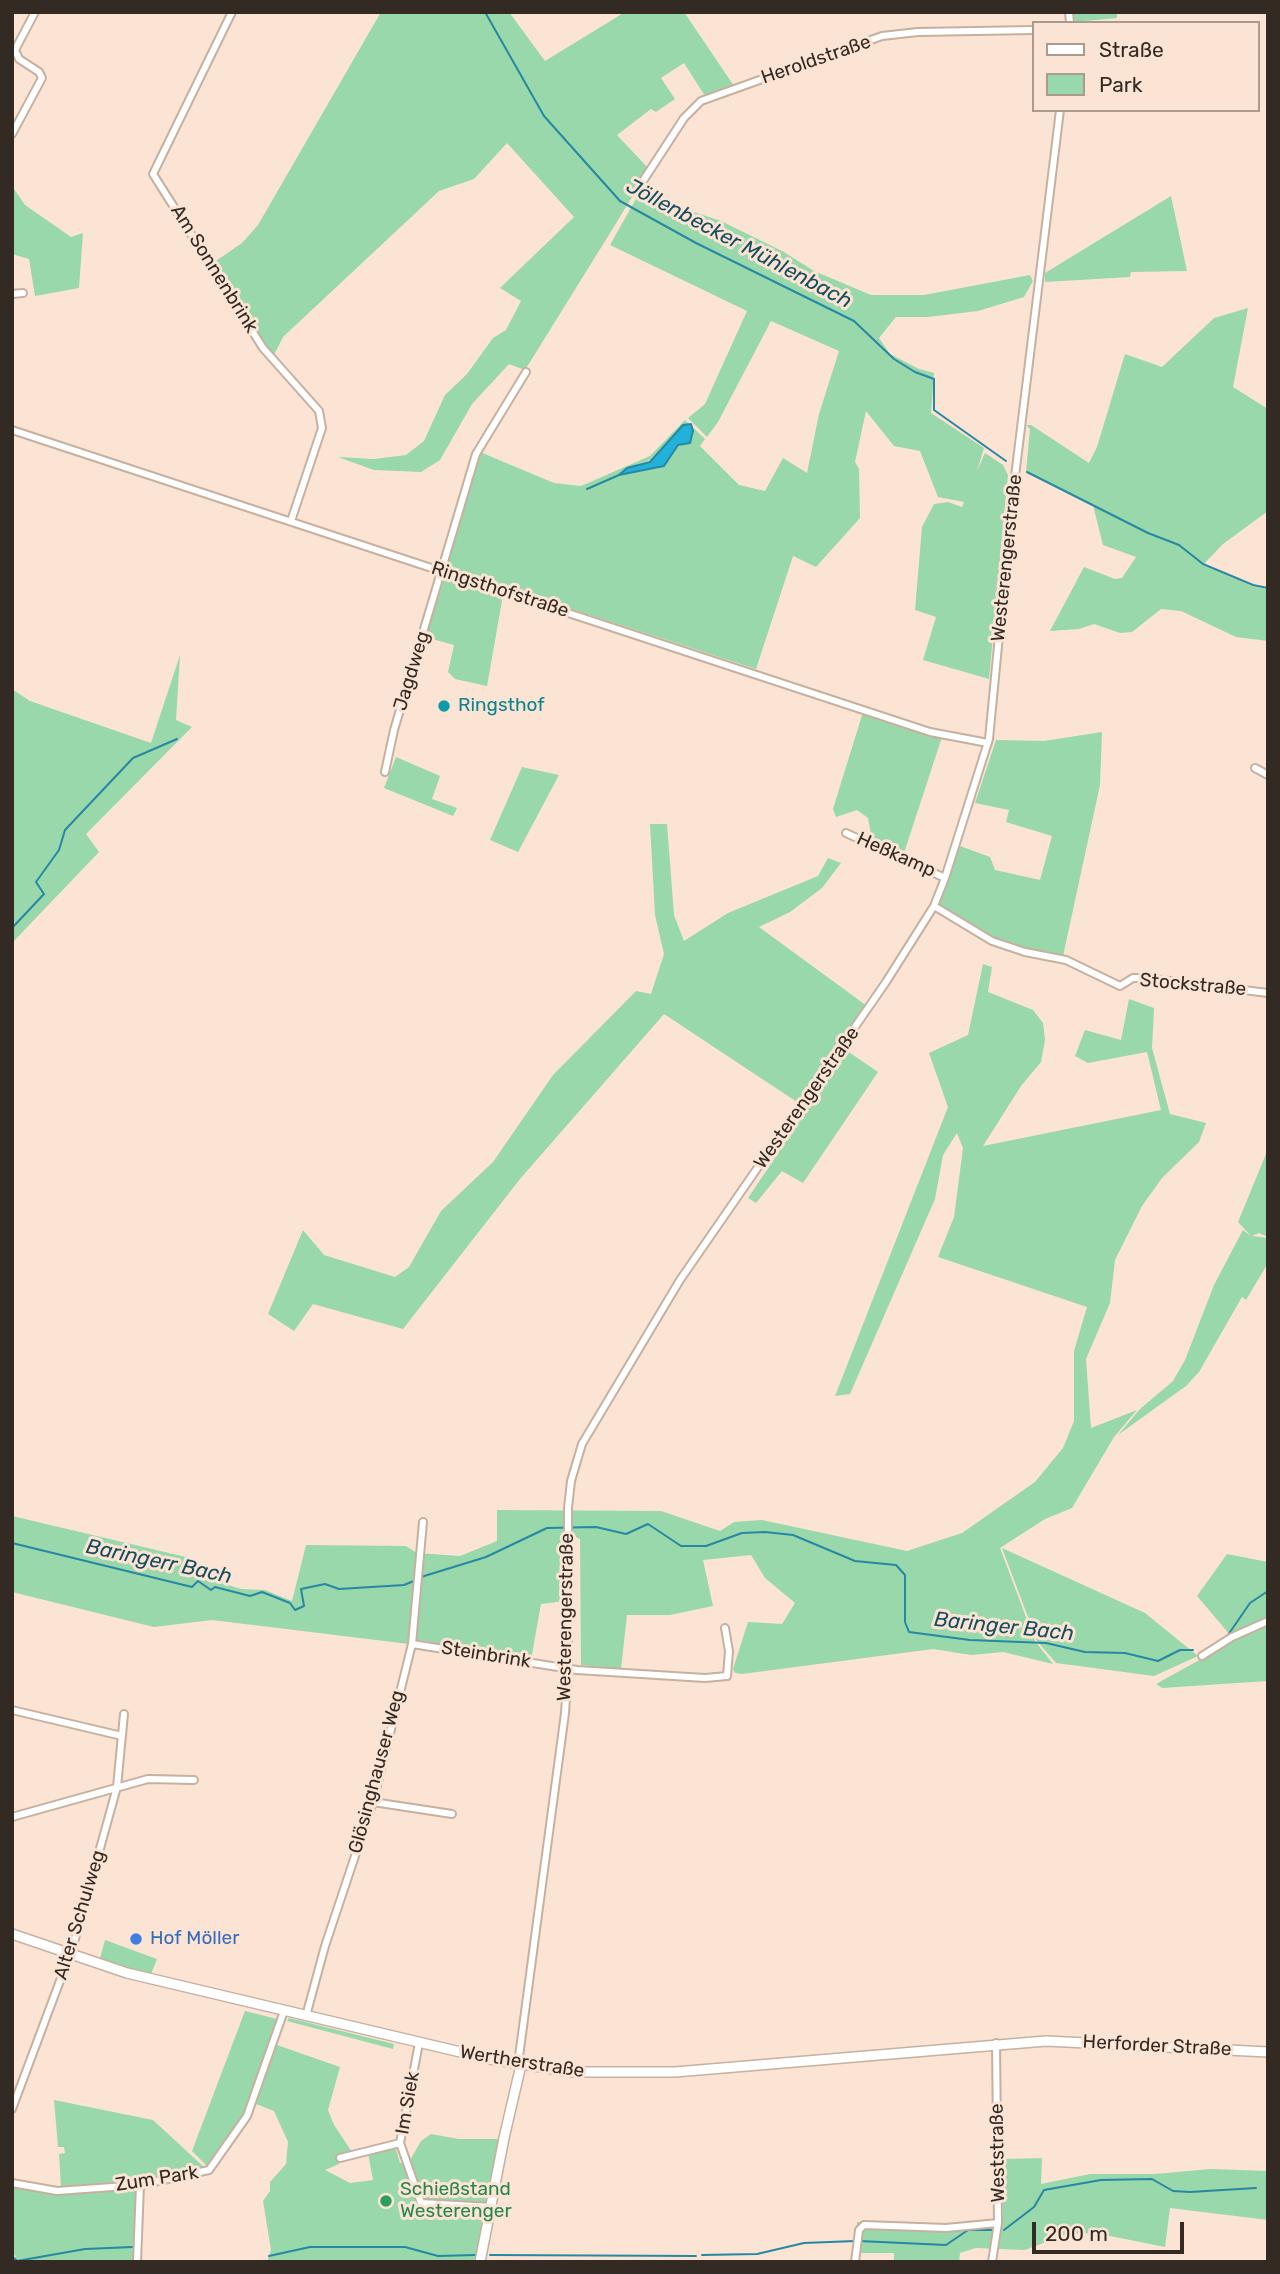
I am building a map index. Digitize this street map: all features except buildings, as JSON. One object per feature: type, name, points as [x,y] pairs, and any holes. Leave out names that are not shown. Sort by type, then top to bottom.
[{"type":"main road","name":"Wertherstraße","points":[[12,1934],[127,1973],[284,2011],[518,2064],[593,2074],[640,2074],[1046,2041]]},
{"type":"main road","name":"Herforder Straße","points":[[1046,2041],[1268,2052]]},
{"type":"main road","name":"Westerengerstraße","points":[[480,2262],[518,2064]]},
{"type":"street","points":[[12,134],[42,78],[39,72],[19,59],[15,50],[35,12]]},
{"type":"street","name":"Am Sonnenbrink","points":[[232,12],[153,169],[263,348],[319,411],[322,428],[291,522]]},
{"type":"street","name":"Heroldstraße","points":[[643,181],[684,118],[701,101],[883,36],[918,32],[1032,30]]},
{"type":"street","name":"Westerengerstraße","points":[[518,2064],[560,1760],[568,1668],[568,1526],[571,1481],[582,1444],[680,1280],[842,1048],[933,906],[945,878],[988,743],[1012,501],[1060,112]]},
{"type":"street","points":[[12,115],[20,119]]},
{"type":"street","points":[[12,294],[23,293]]},
{"type":"street","name":"Jagdweg","points":[[385,772],[394,730],[476,454],[526,372]]},
{"type":"street","name":"Ringsthofstraße","points":[[12,429],[930,732],[988,743]]},
{"type":"street","points":[[1255,768],[1268,775]]},
{"type":"street","name":"Heßkamp","points":[[846,833],[945,878]]},
{"type":"street","name":"Stockstraße","points":[[933,906],[992,941],[1025,952],[1066,960],[1120,986],[1133,978],[1145,978],[1268,993]]},
{"type":"street","name":"Glösinghauser Weg","points":[[306,2016],[325,1946],[373,1802],[412,1644],[422,1522]]},
{"type":"street","points":[[1202,1656],[1232,1637],[1268,1621]]},
{"type":"street","name":"Steinbrink","points":[[412,1644],[623,1675],[727,1676],[729,1651],[725,1628]]},
{"type":"street","points":[[12,1710],[122,1736]]},
{"type":"street","name":"Alter Schulweg","points":[[12,2109],[70,1955],[117,1787],[124,1714]]},
{"type":"street","points":[[12,1818],[148,1779],[194,1780]]},
{"type":"street","points":[[373,1802],[452,1814]]},
{"type":"street","name":"Zum Park","points":[[12,2183],[57,2191],[140,2185],[209,2170],[247,2116],[284,2011]]},
{"type":"street","name":"Im Siek","points":[[340,2158],[400,2143],[419,2043]]},
{"type":"street","name":"Weststraße","points":[[992,2262],[998,2223],[996,2043]]},
{"type":"street","points":[[400,2143],[421,2203],[491,2207]]},
{"type":"street","points":[[137,2262],[140,2185]]},
{"type":"street","points":[[855,2262],[859,2230],[864,2225],[946,2228],[998,2223]]},
{"type":"green space","points":[[381,12],[509,12],[545,61],[625,12],[684,12],[734,86],[705,96],[684,63],[661,78],[675,99],[656,112],[651,109],[617,135],[649,169],[607,238],[525,370],[509,364],[472,404],[440,460],[421,472],[374,470],[338,457],[374,459],[406,455],[424,441],[445,395],[467,374],[493,338],[506,330],[521,301],[500,288],[574,217],[507,143],[474,179],[439,191],[283,337],[273,357],[213,263],[242,243],[258,225]]},
{"type":"green space","points":[[1073,12],[1117,12],[1117,18],[1074,21]]},
{"type":"green space","points":[[645,183],[664,202],[721,221],[784,252],[814,271],[871,295],[924,295],[1030,275],[1033,281],[1024,297],[978,311],[928,317],[896,317],[879,338],[890,354],[919,369],[934,373],[931,413],[984,448],[977,471],[985,453],[1003,465],[1008,475],[989,679],[923,660],[936,617],[915,610],[922,527],[934,504],[948,502],[962,507],[964,502],[938,497],[920,451],[894,446],[866,411],[855,462],[859,469],[860,518],[816,567],[793,556],[756,669],[446,568],[480,452],[554,483],[581,486],[650,456],[685,420],[705,439],[700,446],[739,485],[765,491],[783,458],[807,473],[819,414],[839,351],[771,321],[718,422],[707,437],[688,418],[705,404],[747,311],[610,245]],"holes":[[[687,424],[684,445],[678,445],[659,468],[621,475],[627,468],[656,458]]]},
{"type":"green space","points":[[12,186],[25,205],[71,237],[83,233],[79,288],[35,296],[29,259],[12,254]]},
{"type":"green space","points":[[1171,196],[1187,271],[1131,272],[1130,277],[1045,282],[1045,273]]},
{"type":"green space","points":[[1248,308],[1233,387],[1268,409],[1268,511],[1223,544],[1203,565],[1252,586],[1268,589],[1268,641],[1236,637],[1181,611],[1161,609],[1132,632],[1120,633],[1094,624],[1079,629],[1050,631],[1084,567],[1115,579],[1122,578],[1136,557],[1103,545],[1093,505],[1026,472],[1030,429],[1026,425],[1031,425],[1089,463],[1097,447],[1125,354],[1162,367],[1214,318]]},
{"type":"green space","points":[[445,576],[503,595],[487,686],[455,679],[448,672],[454,645],[425,637]]},
{"type":"green space","points":[[180,655],[176,720],[192,727],[86,834],[99,852],[12,943],[12,689],[30,701],[151,743]]},
{"type":"green space","points":[[863,712],[942,737],[903,856],[872,840],[868,818],[857,810],[836,817],[833,809]]},
{"type":"green space","points":[[1102,732],[1100,785],[1063,956],[1020,948],[976,932],[939,907],[960,846],[990,857],[995,870],[1040,880],[1052,836],[1006,822],[1009,810],[975,803],[996,740],[1044,741]]},
{"type":"green space","points":[[396,757],[440,776],[432,799],[457,808],[453,816],[384,788]]},
{"type":"green space","points":[[522,767],[559,775],[518,852],[490,840]]},
{"type":"green space","points":[[650,824],[667,824],[674,915],[684,941],[728,913],[818,876],[828,858],[841,863],[822,888],[790,912],[759,927],[867,1006],[840,1046],[878,1072],[803,1183],[782,1171],[756,1203],[748,1198],[803,1116],[800,1104],[664,1014],[520,1179],[403,1329],[313,1304],[294,1331],[268,1314],[303,1230],[324,1255],[395,1277],[409,1267],[441,1211],[493,1162],[553,1075],[636,991],[651,994],[664,954],[655,915]]},
{"type":"green space","points":[[983,964],[992,967],[988,992],[1033,1010],[1043,1023],[1045,1040],[1041,1062],[1021,1086],[983,1146],[1161,1110],[1147,1052],[1088,1063],[1075,1056],[1085,1030],[1121,1040],[1129,999],[1154,1008],[1152,1048],[1170,1114],[1206,1123],[1199,1142],[1162,1178],[1142,1206],[1115,1260],[1110,1303],[1086,1359],[1091,1428],[1137,1410],[1114,1437],[1072,1508],[1045,1519],[1000,1548],[1035,1641],[1053,1664],[1003,1652],[971,1655],[933,1649],[735,1673],[733,1669],[748,1622],[782,1624],[795,1603],[765,1578],[751,1555],[703,1560],[713,1606],[670,1615],[627,1615],[621,1669],[581,1665],[580,1539],[564,1531],[565,1601],[541,1604],[531,1660],[413,1639],[414,1613],[411,1615],[409,1644],[212,1620],[154,1627],[12,1592],[12,1516],[186,1557],[190,1573],[241,1589],[265,1590],[292,1601],[306,1545],[406,1546],[417,1553],[460,1556],[497,1541],[497,1510],[661,1511],[720,1531],[734,1522],[762,1520],[907,1551],[962,1533],[1035,1482],[1063,1448],[1074,1421],[1074,1351],[1087,1307],[938,1257],[954,1217],[963,1148],[957,1133],[943,1155],[935,1199],[850,1394],[835,1396],[948,1107],[929,1053],[968,1035]]},
{"type":"green space","points":[[1268,1149],[1268,1237],[1259,1233],[1252,1236],[1268,1238],[1268,1263],[1246,1300],[1242,1297],[1199,1372],[1186,1386],[1118,1435],[1140,1409],[1173,1381],[1185,1360],[1214,1285],[1243,1230],[1251,1236],[1238,1222]]},
{"type":"green space","points":[[1002,1548],[1145,1613],[1198,1656],[1154,1676],[1056,1663],[1037,1641]]},
{"type":"green space","points":[[1227,1554],[1268,1562],[1268,1620],[1231,1636],[1197,1596]]},
{"type":"green space","points":[[1268,1622],[1268,1681],[1162,1688],[1156,1684]]},
{"type":"green space","points":[[105,1940],[157,1959],[150,1977],[99,1962]]},
{"type":"green space","points":[[245,2011],[277,2019],[244,2112],[207,2166],[192,2151]]},
{"type":"green space","points":[[289,2018],[394,2044],[393,2049],[287,2021]]},
{"type":"green space","points":[[277,2045],[340,2067],[328,2110],[334,2125],[352,2152],[337,2155],[339,2164],[325,2170],[350,2183],[373,2180],[368,2153],[395,2146],[400,2163],[405,2163],[417,2208],[421,2209],[421,2205],[487,2209],[478,2262],[267,2262],[271,2250],[263,2201],[270,2191],[270,2182],[286,2164],[288,2142],[274,2111],[256,2104]]},
{"type":"green space","points":[[54,2100],[153,2120],[205,2168],[161,2177],[61,2188],[59,2154],[65,2153],[64,2147],[58,2147]]},
{"type":"green space","points":[[431,2134],[459,2139],[500,2139],[485,2205],[421,2200],[409,2162],[421,2141]]},
{"type":"green space","points":[[1042,2158],[1041,2184],[1090,2174],[1155,2174],[1211,2169],[1268,2171],[1268,2220],[1170,2208],[1165,2247],[1095,2233],[1067,2234],[1025,2250],[976,2248],[960,2253],[959,2262],[894,2262],[894,2253],[854,2253],[857,2222],[946,2226],[1003,2222],[1002,2159]]},
{"type":"green space","points":[[12,2186],[56,2195],[139,2187],[136,2262],[12,2262],[16,2257],[12,2252]]},
{"type":"water","points":[[691,424],[693,431],[690,443],[678,445],[664,466],[619,475],[627,468],[650,462],[683,425]]},
{"type":"waterway","name":"Jöllenbecker Mühlenbach","points":[[485,12],[544,116],[620,201],[696,243],[854,321],[894,359],[915,372],[934,379],[934,410],[1006,461]]},
{"type":"waterway","name":"Jöllenbecker Mühlenbach","points":[[1027,472],[1148,533],[1179,545],[1203,564],[1253,585],[1268,588]]},
{"type":"waterway","points":[[587,489],[619,475]]},
{"type":"waterway","points":[[12,928],[44,894],[36,882],[59,850],[65,830],[133,758],[177,739]]},
{"type":"waterway","name":"Baringer Bach","points":[[421,1577],[486,1557],[547,1528],[596,1527],[626,1534],[648,1524],[681,1546],[706,1546],[742,1533],[765,1532],[793,1535],[855,1561],[896,1565],[905,1575],[905,1622],[909,1632],[970,1640],[1046,1643],[1085,1652],[1125,1653],[1158,1661],[1180,1650],[1193,1650]]},
{"type":"waterway","name":"Baringerr Bach","points":[[12,1543],[192,1587],[198,1581],[211,1590],[215,1587],[250,1596],[262,1592],[290,1603],[295,1610],[304,1606],[301,1589],[325,1584],[339,1589],[404,1585],[416,1580]]},
{"type":"waterway","name":"Baringer Bach","points":[[1228,1635],[1250,1603],[1268,1591]]},
{"type":"waterway","points":[[1004,2230],[1034,2207],[1044,2190],[1101,2180],[1152,2179],[1173,2191],[1190,2192],[1256,2188]]},
{"type":"waterway","points":[[859,2241],[946,2245],[968,2230],[993,2230]]},
{"type":"waterway","points":[[702,2255],[757,2254],[804,2243],[855,2241]]},
{"type":"waterway","points":[[12,2256],[17,2261],[85,2249],[133,2247]]},
{"type":"waterway","points":[[269,2256],[310,2247],[405,2247],[438,2256],[475,2255]]},
{"type":"waterway","points":[[490,2255],[696,2256]]},
{"type":"place","name":"Ringsthof","points":[[444,706]]},
{"type":"place","name":"Hof Möller","points":[[136,1939]]},
{"type":"place","name":"Schießstand Westerenger","points":[[386,2201]]}]
